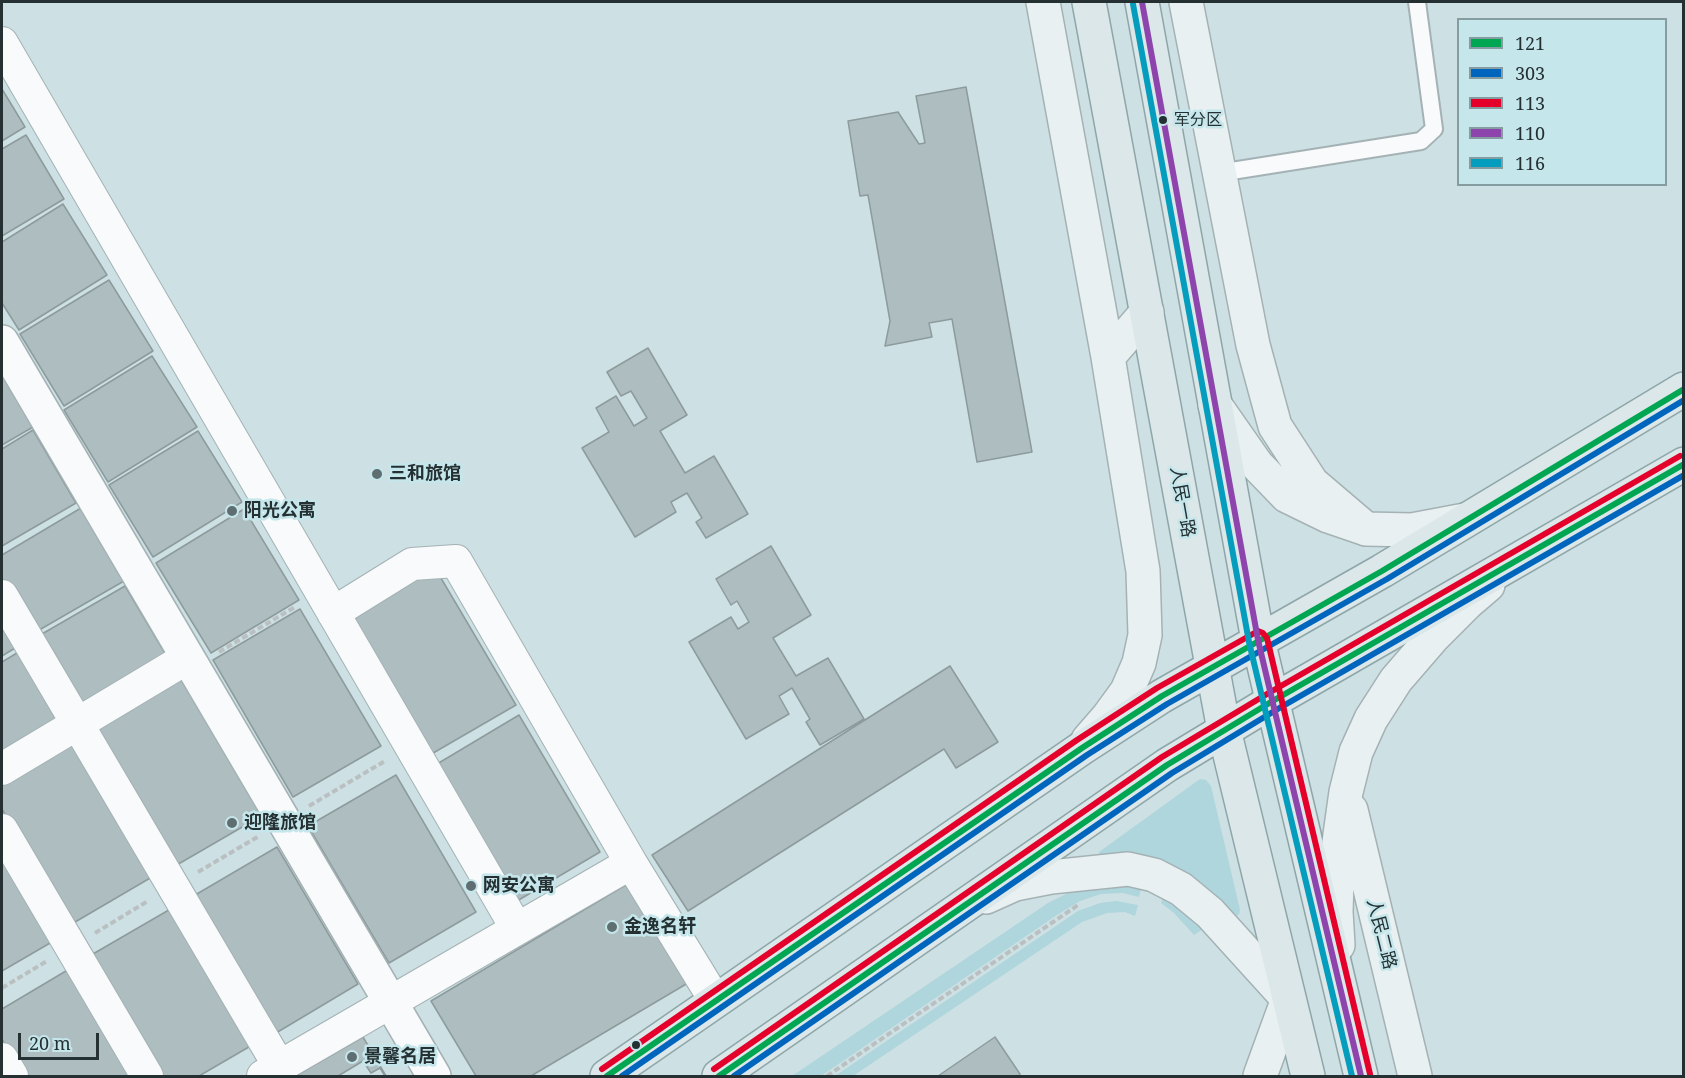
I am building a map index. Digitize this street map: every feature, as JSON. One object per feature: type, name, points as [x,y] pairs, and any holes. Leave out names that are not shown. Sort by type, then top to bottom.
[{"type":"main road","points":[[1043,2],[1143,571],[1145,635],[1139,663],[1127,691],[1082,748]]},
{"type":"main road","name":"人民一路","points":[[1089,2],[1224,730],[1288,999]]},
{"type":"main road","points":[[1142,2],[1258,640],[1361,1077]]},
{"type":"main road","points":[[1186,2],[1253,345],[1275,426],[1312,483],[1366,529]]},
{"type":"main road","points":[[1107,357],[1147,312]]},
{"type":"main road","points":[[607,1077],[715,1000],[1082,748],[1212,667],[1382,571],[1683,389]]},
{"type":"main road","points":[[1215,405],[1257,465],[1287,495],[1328,516],[1366,529],[1412,530],[1467,520]]},
{"type":"main road","points":[[736,1072],[962,908],[1167,765],[1271,702],[1683,464]]},
{"type":"main road","points":[[1340,986],[1336,912],[1338,849],[1346,792],[1356,752],[1371,719],[1396,680],[1434,636],[1467,603],[1523,558]]},
{"type":"main road","name":"人民二路","points":[[1346,792],[1415,1077]]},
{"type":"main road","points":[[962,908],[1015,884],[1051,877],[1100,870],[1128,869],[1155,875],[1182,889],[1210,912],[1288,999],[1308,1077]]},
{"type":"main road","points":[[1260,1077],[1288,999]]},
{"type":"street","points":[[2,43],[517,929]]},
{"type":"street","points":[[2,342],[434,1077]]},
{"type":"street","points":[[327,602],[412,564],[456,561],[631,863],[715,1000]]},
{"type":"street","points":[[2,596],[173,887],[270,1071],[631,863]]},
{"type":"street","points":[[2,769],[76,724],[190,663]]},
{"type":"street","points":[[2,830],[147,1077]]},
{"type":"street","points":[[2,1059],[12,1077]]},
{"type":"lane","points":[[1219,173],[1421,141],[1434,129],[1417,2]]},
{"type":"path","points":[[190,663],[327,602]]},
{"type":"path","points":[[2,988],[410,746]]},
{"type":"path","points":[[827,1077],[1078,906],[1089,902]]},
{"type":"shaded area","points":[[1200,779],[1206,780],[1211,786],[1240,910],[1234,918],[1177,868],[1158,858],[1141,855],[1098,857],[1099,852]]},
{"type":"shaded area","points":[[1095,882],[1142,885],[1139,897],[1123,893],[1101,894],[1080,901],[821,1076],[792,1076],[1048,903]]},
{"type":"shaded area","points":[[1165,891],[1180,903],[1203,929],[1194,935],[1174,913],[1161,903]]},
{"type":"shaded area","points":[[1116,901],[1138,905],[1135,916],[1125,912],[1107,913],[1082,922],[853,1076],[835,1076],[1078,911],[1100,903]]},
{"type":"building","points":[[966,87],[1032,452],[977,462],[952,319],[929,323],[932,337],[885,346],[890,321],[868,195],[860,196],[848,121],[898,112],[919,144],[925,143],[916,96]]},
{"type":"building","points":[[2,89],[25,127],[2,141]]},
{"type":"building","points":[[26,135],[64,199],[2,236],[2,149]]},
{"type":"building","points":[[63,204],[107,275],[19,330],[2,303],[2,242]]},
{"type":"building","points":[[109,280],[153,351],[64,406],[20,334]]},
{"type":"building","points":[[648,348],[687,415],[660,431],[685,473],[714,456],[748,514],[706,538],[696,522],[702,518],[687,493],[671,502],[676,512],[635,537],[582,448],[609,432],[596,408],[616,396],[634,426],[647,418],[631,391],[621,396],[607,372]]},
{"type":"building","points":[[152,356],[197,427],[108,482],[64,410]]},
{"type":"building","points":[[2,372],[33,427],[2,445]]},
{"type":"building","points":[[33,430],[76,503],[2,546],[2,449]]},
{"type":"building","points":[[198,431],[242,502],[153,557],[109,485]]},
{"type":"building","points":[[81,508],[124,581],[34,633],[2,578],[2,555]]},
{"type":"building","points":[[244,509],[299,600],[211,653],[156,563]]},
{"type":"building","points":[[771,546],[811,615],[773,638],[796,676],[828,658],[864,719],[820,745],[806,722],[810,719],[792,688],[779,696],[789,714],[746,739],[689,642],[731,617],[738,629],[749,622],[737,601],[731,605],[716,579]]},
{"type":"building","points":[[435,568],[516,705],[428,756],[348,619]]},
{"type":"building","points":[[125,586],[168,658],[77,711],[35,638]]},
{"type":"building","points":[[300,609],[381,746],[293,797],[213,660]]},
{"type":"building","points":[[2,612],[20,645],[2,656]]},
{"type":"building","points":[[22,650],[65,722],[2,759],[2,662]]},
{"type":"building","points":[[950,666],[998,742],[956,768],[944,749],[688,911],[652,855]]},
{"type":"building","points":[[182,678],[263,815],[175,866],[95,729]]},
{"type":"building","points":[[519,715],[600,852],[512,904],[432,767]]},
{"type":"building","points":[[77,737],[157,874],[70,925],[2,809],[2,781]]},
{"type":"building","points":[[396,775],[476,912],[389,963],[308,826]]},
{"type":"building","points":[[2,845],[57,939],[2,971]]},
{"type":"building","points":[[277,847],[358,984],[271,1036],[190,898]]},
{"type":"building","name":"金逸名轩","points":[[639,877],[698,977],[531,1076],[476,1076],[431,1001]]},
{"type":"building","points":[[174,907],[254,1044],[199,1076],[156,1076],[86,958]]},
{"type":"building","points":[[76,965],[141,1076],[23,1076],[2,1039],[2,1009]]},
{"type":"building","name":"景馨名居","points":[[363,1037],[386,1076],[295,1076]]},
{"type":"building","points":[[995,1037],[1020,1074],[1019,1076],[938,1076]]},
{"type":"building","points":[[363,1061],[371,1073],[380,1068],[385,1076],[338,1076]]},
{"type":"transit line","name":"110","points":[[1142,2],[1258,640],[1361,1076]]},
{"type":"transit line","name":"116","points":[[1133,4],[1249,642],[1352,1076]]},
{"type":"transit line","name":"121","points":[[607,1076],[1082,748],[1162,696],[1382,571],[1684,389]]},
{"type":"transit line","name":"303","points":[[622,1076],[1087,755],[1167,704],[1387,579],[1684,400]]},
{"type":"transit line","name":"113","points":[[714,1069],[1162,757],[1680,456]]},
{"type":"transit line","name":"121","points":[[719,1076],[1167,765],[1271,702],[1684,464]]},
{"type":"transit line","name":"303","points":[[734,1076],[1172,773],[1276,710],[1684,475]]},
{"type":"transit line","name":"113","points":[[602,1069],[1077,740],[1157,688],[1258,631],[1267,638],[1370,1074]]},
{"type":"place","name":"军分区","points":[[1163,120]]},
{"type":"place","name":"三和旅馆","points":[[377,474]]},
{"type":"place","name":"阳光公寓","points":[[232,511]]},
{"type":"place","name":"迎隆旅馆","points":[[232,823]]},
{"type":"place","name":"网安公寓","points":[[471,886]]},
{"type":"place","name":"金逸名轩","points":[[612,927]]},
{"type":"place","name":"景馨名居","points":[[352,1057]]}]
